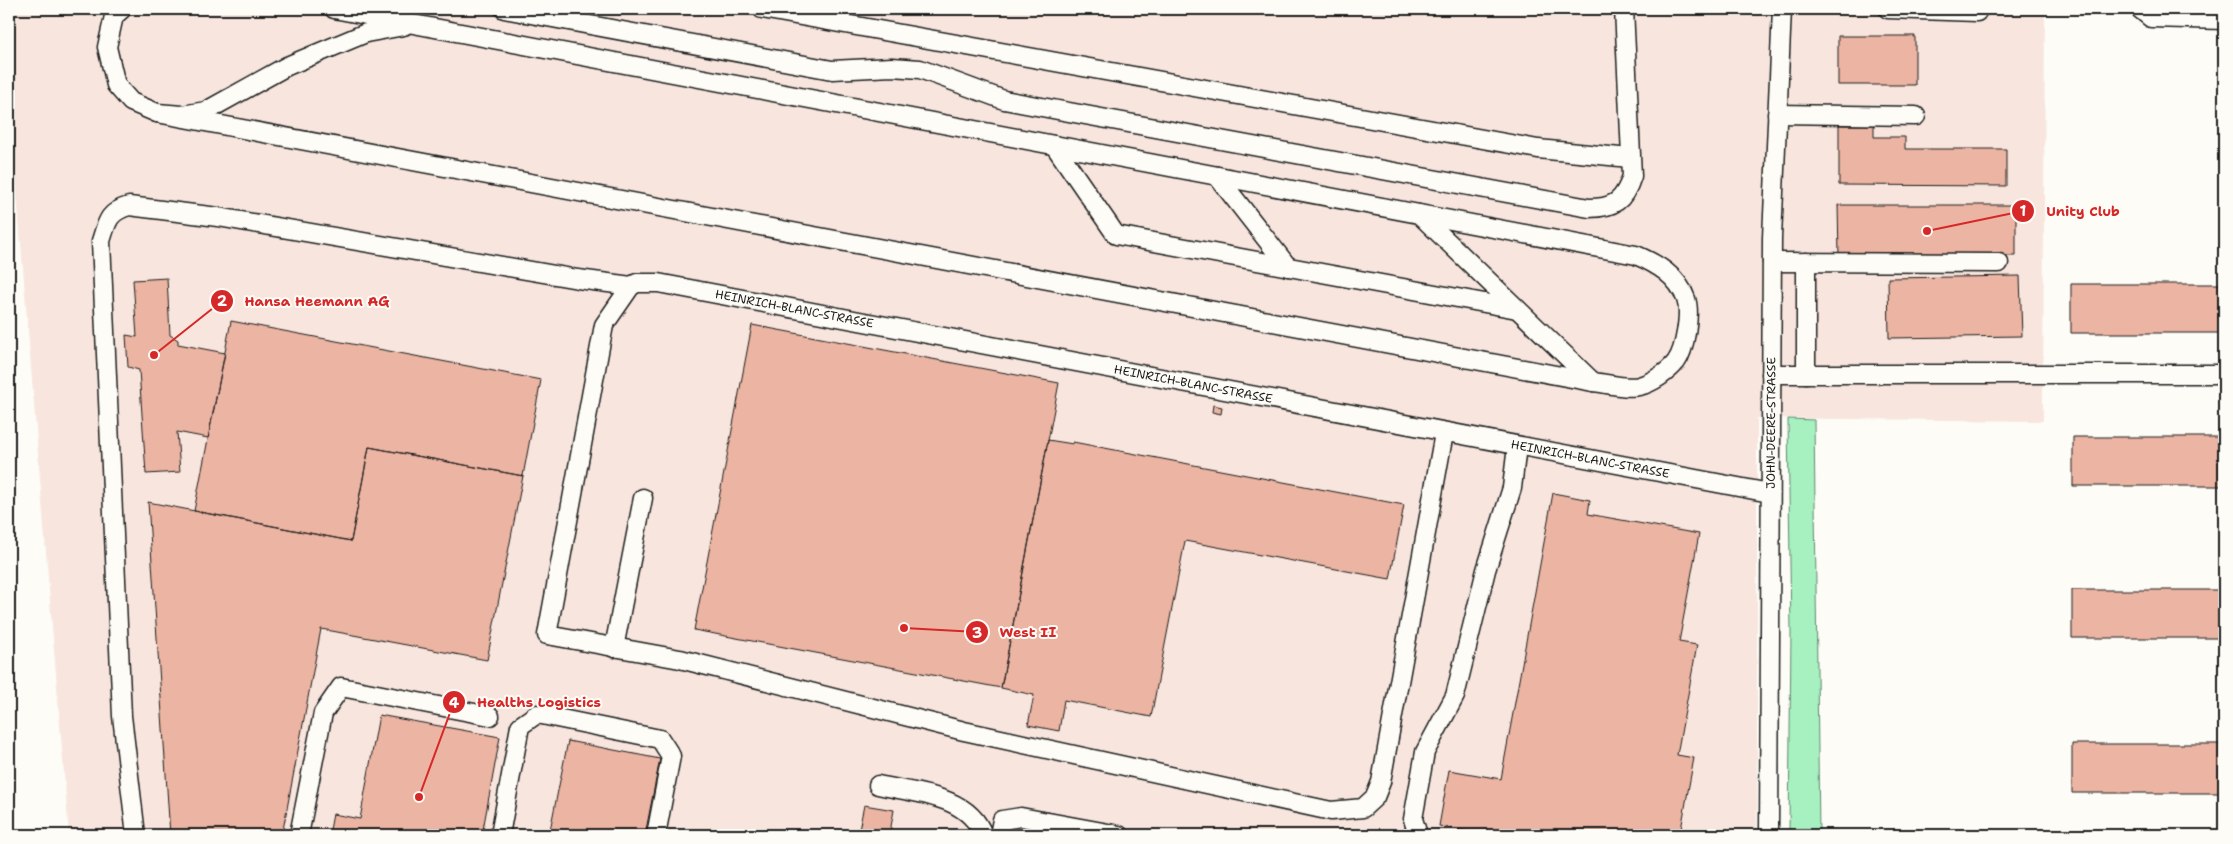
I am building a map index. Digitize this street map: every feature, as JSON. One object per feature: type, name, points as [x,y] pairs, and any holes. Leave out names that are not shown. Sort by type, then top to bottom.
[{"type":"street","points":[[122,9],[114,16],[107,47],[116,85],[131,102],[157,113],[1593,382],[1637,387],[1661,376],[1677,361],[1689,324],[1686,299],[1675,280],[1657,264],[1636,255],[334,9]]},
{"type":"street","points":[[504,9],[832,70],[892,67],[920,69],[1004,100],[1588,208],[1606,208],[1620,199],[1628,190],[1632,176],[1624,9]]},
{"type":"street","points":[[762,9],[1538,148],[1630,158]]},
{"type":"street","name":"JOHN-DEERE-STRASSE","points":[[1769,835],[1772,262],[1782,9]]},
{"type":"street","points":[[1888,9],[1977,12]]},
{"type":"street","points":[[2140,9],[2151,18],[2224,20]]},
{"type":"street","points":[[157,113],[182,115],[206,111],[287,66],[366,33],[413,24]]},
{"type":"street","points":[[1777,114],[1916,116]]},
{"type":"street","points":[[1054,145],[1116,235],[1517,309]]},
{"type":"street","points":[[1217,176],[1288,267]]},
{"type":"street","name":"HEINRICH-BLANC-STRASSE","points":[[136,835],[122,716],[101,242],[108,221],[116,210],[129,206],[218,217],[578,279],[627,293],[637,283],[645,282],[668,285],[1444,433],[1770,493]]},
{"type":"street","points":[[1419,214],[1593,382]]},
{"type":"street","points":[[1772,262],[1999,263]]},
{"type":"street","points":[[1806,262],[1806,374]]},
{"type":"street","points":[[627,293],[604,326],[547,635],[680,660],[964,731],[1331,811],[1363,808],[1375,796],[1381,782],[1444,433]]},
{"type":"street","points":[[1771,374],[2224,374]]},
{"type":"street","points":[[1418,835],[1412,819],[1425,752],[1455,696],[1486,570],[1512,488],[1517,446]]},
{"type":"street","points":[[614,648],[643,498]]},
{"type":"street","points":[[300,835],[323,713],[341,687],[490,716]]},
{"type":"street","points":[[500,835],[520,726],[537,714],[660,739],[671,756],[656,835]]},
{"type":"street","points":[[878,785],[948,801],[968,812],[983,835]]},
{"type":"street","points":[[999,835],[1002,820],[1021,817],[1119,835]]},
{"type":"shaded area","points":[[9,9],[2045,9],[2043,421],[1757,418],[1757,835],[69,835],[12,134]]},
{"type":"green space","points":[[1788,419],[1814,420],[1819,835],[1789,835],[1791,632]]},
{"type":"building","points":[[1838,36],[1915,36],[1915,85],[1838,85]]},
{"type":"building","points":[[1839,125],[1874,125],[1874,137],[1905,137],[1905,149],[2006,149],[2006,186],[1839,185]]},
{"type":"building","points":[[1838,205],[2016,205],[2016,256],[1839,256]]},
{"type":"building","points":[[2020,276],[2022,336],[1889,338],[1888,278]]},
{"type":"building","points":[[167,278],[170,335],[178,340],[178,344],[225,353],[208,438],[177,432],[180,472],[146,474],[139,370],[128,367],[126,335],[137,337],[133,280]]},
{"type":"building","points":[[2071,284],[2224,284],[2224,333],[2071,333]]},
{"type":"building","points":[[231,321],[541,380],[523,476],[369,447],[351,541],[194,511]]},
{"type":"building","points":[[752,325],[1059,383],[1001,688],[694,630]]},
{"type":"building","points":[[1213,405],[1222,407],[1221,414],[1212,412]]},
{"type":"building","points":[[2073,437],[2224,437],[2224,486],[2073,486]]},
{"type":"building","points":[[1048,440],[1073,444],[1073,442],[1404,505],[1390,579],[1185,541],[1151,717],[1064,700],[1059,731],[1028,725],[1034,695],[1001,688]]},
{"type":"building","points":[[369,447],[523,476],[487,660],[321,629],[282,835],[170,835],[148,502],[351,541]]},
{"type":"building","points":[[1553,493],[1590,500],[1588,514],[1699,534],[1679,642],[1697,645],[1677,755],[1694,758],[1680,835],[1488,835],[1439,826],[1449,770],[1501,779]]},
{"type":"building","points":[[2072,590],[2224,590],[2224,638],[2072,638]]},
{"type":"building","points":[[379,715],[500,737],[482,835],[329,835],[333,814],[360,819]]},
{"type":"building","points":[[568,741],[660,759],[645,835],[549,835]]},
{"type":"building","points":[[2072,744],[2224,744],[2224,793],[2072,793]]},
{"type":"building","points":[[864,805],[894,810],[890,832],[909,835],[858,835]]},
{"type":"building","points":[[1047,830],[1076,835],[1046,835]]},
{"type":"place","name":"Unity Club","points":[[1927,231]]},
{"type":"place","name":"Hansa Heemann AG","points":[[154,355]]},
{"type":"place","name":"West II","points":[[904,628]]},
{"type":"place","name":"Healths Logistics","points":[[419,797]]}]
